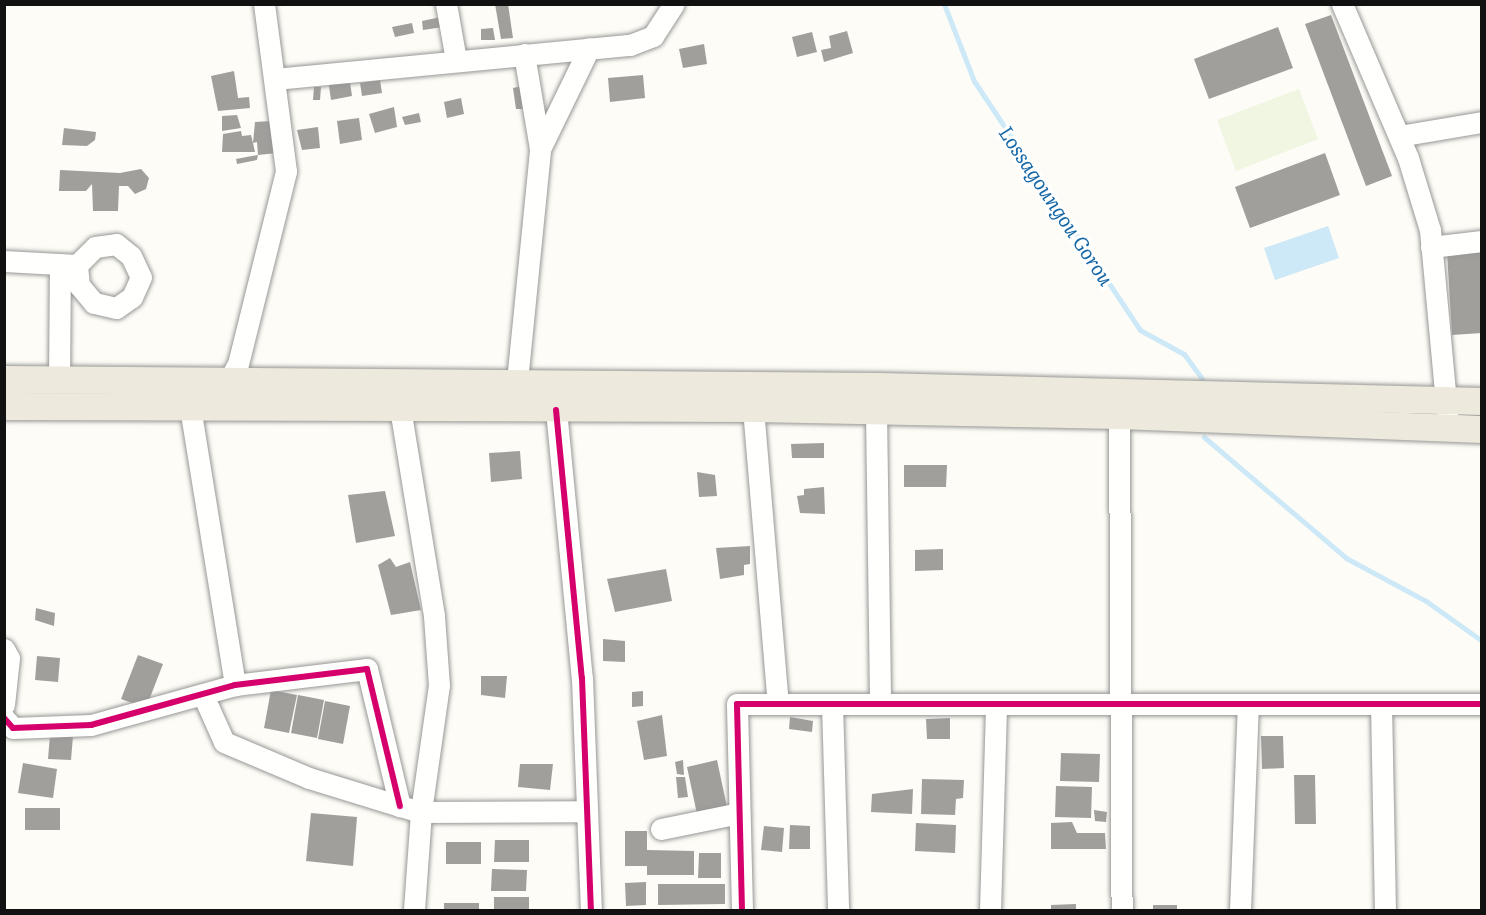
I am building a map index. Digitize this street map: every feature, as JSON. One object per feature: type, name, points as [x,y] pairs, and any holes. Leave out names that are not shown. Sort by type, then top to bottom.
[{"type":"main road","points":[[4,379],[517,381],[1482,401]]},
{"type":"main road","points":[[4,406],[556,410],[753,408],[1119,415],[1482,429]]},
{"type":"street","points":[[229,380],[238,364],[286,171],[264,4]]},
{"type":"street","points":[[446,4],[456,60]]},
{"type":"street","points":[[275,79],[630,45],[653,36],[674,4]]},
{"type":"street","points":[[1342,4],[1399,136],[1431,247],[1448,401],[1447,429]]},
{"type":"street","points":[[540,149],[590,48]]},
{"type":"street","points":[[517,381],[540,149],[524,54]]},
{"type":"street","points":[[1399,136],[1482,122]]},
{"type":"street","points":[[1431,247],[1482,241]]},
{"type":"street","points":[[4,261],[69,265],[59,379]]},
{"type":"street","points":[[190,407],[235,685]]},
{"type":"street","points":[[400,408],[438,651],[439,685],[421,812],[414,910]]},
{"type":"street","points":[[753,408],[778,704]]},
{"type":"street","points":[[556,410],[578,623],[591,910]]},
{"type":"street","points":[[876,411],[880,704]]},
{"type":"street","points":[[1119,415],[1122,910]]},
{"type":"street","points":[[4,649],[9,658],[4,705]]},
{"type":"street","points":[[4,718],[13,728],[91,725],[235,685],[367,669],[400,806]]},
{"type":"street","points":[[203,695],[224,742],[309,778],[400,806],[421,812],[586,811]]},
{"type":"street","points":[[742,910],[737,704],[1482,704]]},
{"type":"street","points":[[832,704],[838,910]]},
{"type":"street","points":[[990,910],[996,704]]},
{"type":"street","points":[[1240,910],[1248,704]]},
{"type":"street","points":[[1381,704],[1385,910]]},
{"type":"street","points":[[661,829],[740,813]]},
{"type":"green space","points":[[1299,89],[1318,139],[1236,171],[1217,120]]},
{"type":"water","points":[[1328,226],[1339,258],[1275,280],[1264,248]]},
{"type":"building","points":[[495,4],[508,4],[513,38],[501,39]]},
{"type":"building","points":[[1331,15],[1392,176],[1366,186],[1305,24]]},
{"type":"building","points":[[441,17],[443,27],[423,30],[422,21]]},
{"type":"building","points":[[412,23],[414,33],[395,37],[392,27]]},
{"type":"building","points":[[1278,27],[1293,68],[1209,99],[1194,59]]},
{"type":"building","points":[[493,28],[495,40],[481,40],[481,29]]},
{"type":"building","points":[[847,31],[853,53],[824,62],[821,50],[831,48],[829,36]]},
{"type":"building","points":[[812,32],[817,52],[797,57],[792,37]]},
{"type":"building","points":[[704,44],[707,64],[683,68],[679,49]]},
{"type":"building","points":[[234,71],[238,98],[249,97],[250,108],[218,111],[211,76]]},
{"type":"building","points":[[349,75],[352,96],[331,100],[328,79]]},
{"type":"building","points":[[643,75],[645,98],[610,102],[608,78]]},
{"type":"building","points":[[380,80],[382,93],[362,96],[360,83]]},
{"type":"building","points":[[522,86],[523,109],[516,109],[513,88]]},
{"type":"building","points":[[314,87],[321,87],[320,100],[313,100]]},
{"type":"building","points":[[461,98],[464,114],[447,118],[444,102]]},
{"type":"building","points":[[394,107],[397,127],[375,133],[369,114]]},
{"type":"building","points":[[419,113],[421,122],[405,125],[402,117]]},
{"type":"building","points":[[237,115],[241,128],[222,131],[222,116]]},
{"type":"building","points":[[359,118],[362,140],[340,144],[337,121]]},
{"type":"building","points":[[271,121],[277,153],[258,155],[257,142],[253,143],[255,122]]},
{"type":"building","points":[[318,127],[320,148],[302,150],[297,130]]},
{"type":"building","points":[[64,128],[96,132],[95,140],[87,146],[62,145]]},
{"type":"building","points":[[241,131],[242,136],[251,135],[255,152],[222,152],[223,134]]},
{"type":"building","points":[[1325,153],[1340,195],[1250,228],[1235,187]]},
{"type":"building","points":[[258,155],[257,160],[237,164],[236,159]]},
{"type":"building","points":[[141,169],[149,178],[146,189],[135,194],[128,186],[119,186],[118,211],[93,211],[92,184],[86,191],[59,191],[60,170],[120,173]]},
{"type":"building","points":[[1482,249],[1482,333],[1452,335],[1447,252]]},
{"type":"building","points":[[824,443],[824,458],[792,458],[791,444]]},
{"type":"building","points":[[520,451],[522,479],[491,482],[489,453]]},
{"type":"building","points":[[904,465],[947,465],[946,487],[904,487]]},
{"type":"building","points":[[697,472],[715,475],[717,496],[699,497]]},
{"type":"building","points":[[824,487],[825,514],[800,513],[797,496],[804,495],[804,489]]},
{"type":"building","points":[[385,491],[395,536],[356,543],[348,495]]},
{"type":"building","points":[[750,546],[750,564],[744,565],[744,575],[720,579],[716,548]]},
{"type":"building","points":[[943,549],[943,570],[915,571],[915,550]]},
{"type":"building","points":[[390,558],[396,567],[410,562],[421,610],[391,615],[378,565]]},
{"type":"building","points":[[666,569],[672,601],[615,612],[607,579]]},
{"type":"building","points":[[36,608],[55,613],[54,626],[35,620]]},
{"type":"building","points":[[603,639],[625,641],[625,662],[603,661]]},
{"type":"building","points":[[138,655],[163,664],[146,708],[121,699]]},
{"type":"building","points":[[37,656],[60,658],[58,682],[35,680]]},
{"type":"building","points":[[481,676],[507,676],[505,698],[481,695]]},
{"type":"building","points":[[271,690],[297,695],[289,733],[264,728]]},
{"type":"building","points":[[643,691],[643,706],[632,707],[632,692]]},
{"type":"building","points":[[298,695],[324,700],[317,738],[291,733]]},
{"type":"building","points":[[325,701],[350,706],[343,744],[318,739]]},
{"type":"building","points":[[662,715],[667,756],[644,760],[637,721]]},
{"type":"building","points":[[790,717],[813,721],[812,732],[789,729]]},
{"type":"building","points":[[950,718],[950,739],[927,739],[926,719]]},
{"type":"building","points":[[50,735],[73,736],[71,760],[48,759]]},
{"type":"building","points":[[1261,736],[1283,736],[1284,768],[1262,769]]},
{"type":"building","points":[[1061,753],[1100,754],[1099,782],[1060,781]]},
{"type":"building","points":[[683,760],[684,775],[677,774],[675,762]]},
{"type":"building","points":[[717,760],[727,807],[697,814],[687,767]]},
{"type":"building","points":[[23,763],[57,769],[53,798],[18,793]]},
{"type":"building","points":[[520,764],[553,764],[550,790],[518,787]]},
{"type":"building","points":[[1294,775],[1315,775],[1316,824],[1295,824]]},
{"type":"building","points":[[676,777],[685,777],[688,797],[678,798]]},
{"type":"building","points":[[922,779],[964,780],[963,798],[956,799],[955,815],[921,814]]},
{"type":"building","points":[[1056,786],[1092,787],[1091,818],[1055,817]]},
{"type":"building","points":[[913,789],[912,814],[871,812],[872,794]]},
{"type":"building","points":[[25,808],[60,808],[60,830],[25,830]]},
{"type":"building","points":[[1094,810],[1107,812],[1106,822],[1095,821]]},
{"type":"building","points":[[311,813],[357,817],[353,866],[306,861]]},
{"type":"building","points":[[1072,822],[1077,833],[1105,833],[1106,849],[1051,849],[1051,823]]},
{"type":"building","points":[[916,823],[956,825],[955,853],[915,851]]},
{"type":"building","points":[[790,825],[810,826],[810,849],[789,849]]},
{"type":"building","points":[[764,826],[784,828],[782,852],[761,850]]},
{"type":"building","points":[[625,831],[647,831],[647,850],[694,851],[694,875],[647,875],[647,866],[625,866]]},
{"type":"building","points":[[495,840],[529,840],[529,862],[494,862]]},
{"type":"building","points":[[446,842],[481,842],[481,864],[446,864]]},
{"type":"building","points":[[699,853],[721,853],[721,878],[698,878]]},
{"type":"building","points":[[492,869],[527,870],[526,891],[491,891]]},
{"type":"building","points":[[646,882],[646,905],[626,906],[625,883]]},
{"type":"building","points":[[658,884],[725,884],[725,904],[658,905]]},
{"type":"building","points":[[494,897],[529,897],[529,910],[494,910]]},
{"type":"building","points":[[444,903],[479,903],[479,910],[444,910]]},
{"type":"building","points":[[1076,904],[1076,910],[1051,910],[1051,905]]},
{"type":"building","points":[[1153,905],[1177,905],[1177,910],[1153,910]]},
{"type":"waterway","name":"Lossagoungou Gorou","points":[[944,4],[974,81],[1140,330],[1184,354],[1202,379]]},
{"type":"waterway","name":"Lossagoungou Gorou","points":[[1204,437],[1346,558],[1426,601],[1482,641]]},
{"type":"cycle path","points":[[556,410],[582,678],[591,910]]},
{"type":"cycle path","points":[[4,718],[13,728],[91,725],[235,685],[367,669],[400,806]]},
{"type":"cycle path","points":[[742,910],[737,704],[1482,704]]}]
